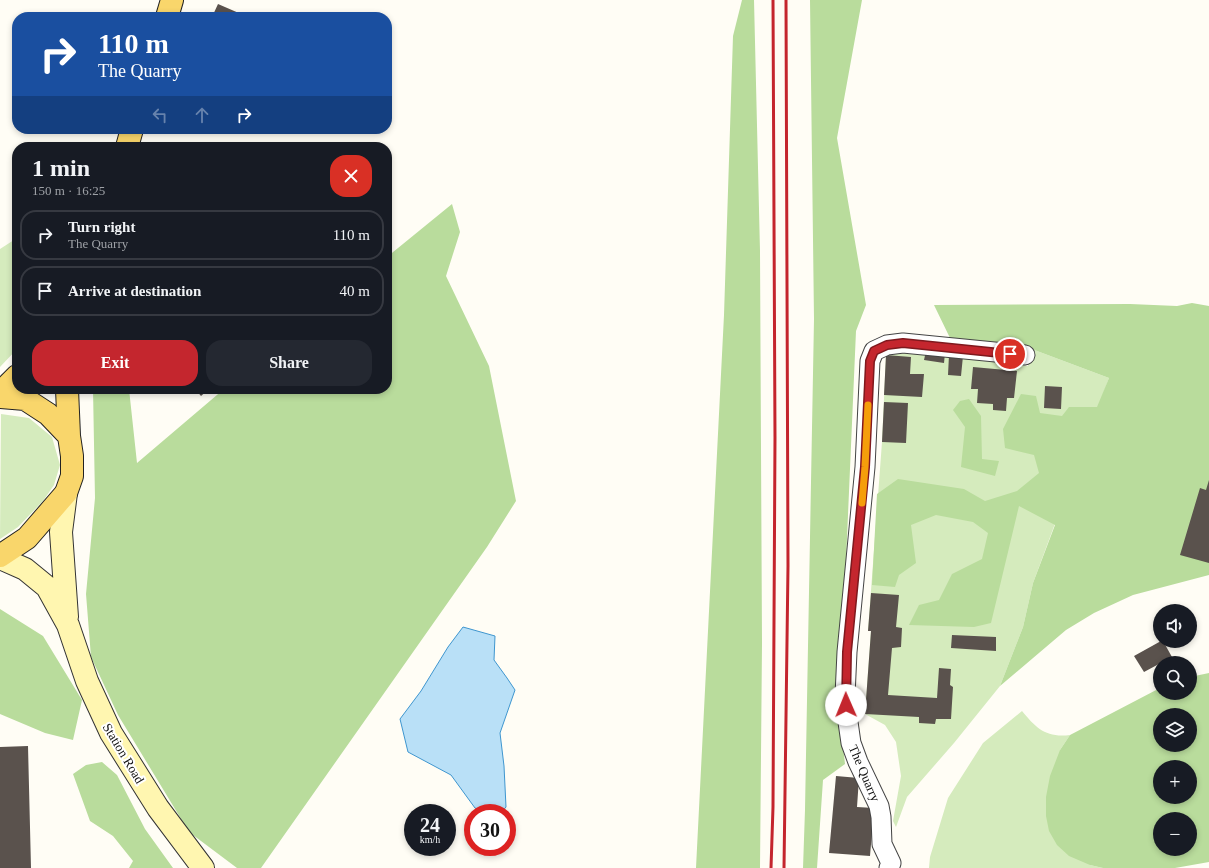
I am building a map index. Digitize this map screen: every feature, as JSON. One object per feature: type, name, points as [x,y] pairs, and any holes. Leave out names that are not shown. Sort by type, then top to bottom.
[{"type":"main road","points":[[168,12],[172,0]]},
{"type":"main road","points":[[0,393],[12,381]]},
{"type":"main road","points":[[0,557],[27,538],[66,493],[72,476],[67,394]]},
{"type":"main road","points":[[0,397],[24,399],[48,414],[69,436]]},
{"type":"main road","name":"Station Road","points":[[66,493],[61,532],[68,625]]},
{"type":"main road","name":"Station Road","points":[[0,557],[25,568],[47,587],[68,625],[87,681],[111,733],[158,808],[203,868]]},
{"type":"street","name":"The Quarry","points":[[889,868],[891,863],[882,844],[879,806],[858,762],[851,743],[845,696],[847,652],[865,467],[870,361],[874,351],[887,345],[903,343],[1025,355]]},
{"type":"green space","points":[[742,0],[754,0],[760,251],[762,643],[760,868],[696,868],[724,315],[733,36]]},
{"type":"green space","points":[[810,0],[862,0],[837,138],[866,305],[856,331],[845,584],[838,701],[845,764],[823,780],[817,868],[803,868],[814,319]]},
{"type":"green space","points":[[452,204],[460,232],[446,276],[489,366],[516,501],[487,547],[261,868],[237,868],[189,832],[118,715],[91,657],[86,594],[95,498],[93,394],[130,394],[137,463],[218,394],[392,394],[392,253]]},
{"type":"green space","points":[[12,241],[12,354],[0,367],[0,249]]},
{"type":"green space","points":[[1192,303],[1209,306],[1209,575],[1133,595],[1094,613],[1066,630],[1000,686],[1023,627],[1033,583],[1055,525],[1019,506],[991,623],[974,627],[909,625],[919,605],[939,600],[952,574],[982,559],[988,533],[973,522],[936,515],[911,525],[916,563],[899,575],[895,587],[872,585],[877,494],[898,479],[964,489],[985,501],[1017,491],[1039,473],[1034,455],[1005,448],[1003,429],[1021,394],[1036,396],[1040,413],[1062,416],[1069,407],[1097,407],[1109,378],[1029,348],[950,338],[934,305],[1130,304],[1177,306]]},
{"type":"green space","points":[[1029,348],[1109,378],[1033,583],[1023,627],[1000,686],[954,743],[907,797],[896,827],[893,821],[901,776],[896,742],[885,725],[865,714],[871,631],[868,631],[882,442],[886,355],[898,351],[963,356],[1028,366]]},
{"type":"green space","points":[[969,399],[981,416],[982,459],[999,461],[995,476],[961,467],[965,427],[953,410],[960,401]]},
{"type":"green space","points":[[1,414],[29,418],[52,437],[60,465],[54,485],[43,501],[18,527],[0,539]]},
{"type":"green space","points":[[0,609],[43,636],[82,700],[73,740],[45,733],[0,714]]},
{"type":"green space","points":[[1209,673],[1209,862],[1175,868],[1103,868],[1090,865],[1069,856],[1057,845],[1049,831],[1046,816],[1046,797],[1050,776],[1060,750],[1070,735],[1153,692],[1153,700],[1197,700],[1197,676]]},
{"type":"green space","points":[[1022,711],[1037,727],[1048,733],[1062,736],[1070,735],[1060,750],[1090,865],[1103,868],[929,868],[930,857],[948,798],[983,743]]},
{"type":"green space","points":[[102,762],[117,775],[145,829],[173,868],[129,868],[133,861],[113,836],[90,821],[73,774],[86,765]]},
{"type":"water","points":[[463,627],[495,636],[494,660],[515,690],[500,733],[504,766],[506,804],[472,804],[451,775],[408,752],[400,719],[421,691],[448,647]]},
{"type":"building","points":[[218,4],[236,12],[214,12]]},
{"type":"building","points":[[926,351],[945,353],[944,363],[924,360]]},
{"type":"building","points":[[886,355],[911,357],[910,374],[924,374],[922,397],[884,395]]},
{"type":"building","points":[[949,355],[963,356],[961,376],[948,375]]},
{"type":"building","points":[[973,367],[1017,371],[1014,398],[1007,398],[1006,411],[993,410],[993,404],[977,403],[978,389],[971,389]]},
{"type":"building","points":[[1045,386],[1062,387],[1061,409],[1044,408]]},
{"type":"building","points":[[884,402],[908,403],[906,443],[882,442]]},
{"type":"building","points":[[1209,480],[1209,563],[1180,555],[1200,488],[1206,490]]},
{"type":"building","points":[[871,593],[899,595],[896,627],[902,628],[901,647],[892,648],[888,695],[937,698],[939,668],[951,669],[950,685],[953,687],[951,719],[936,719],[935,724],[919,723],[919,717],[865,714],[871,631],[868,631]]},
{"type":"building","points":[[952,635],[996,637],[996,651],[951,648]]},
{"type":"building","points":[[1153,645],[1153,648],[1167,648],[1171,656],[1153,656],[1153,667],[1144,672],[1134,656]]},
{"type":"building","points":[[28,746],[31,868],[0,868],[0,747]]},
{"type":"building","points":[[836,776],[859,778],[857,807],[874,808],[870,856],[829,853]]},
{"type":"railway","points":[[771,868],[773,807],[775,437],[773,0]]},
{"type":"railway","points":[[784,868],[788,566],[786,0]]},
{"type":"slow traffic","points":[[862,503],[868,405]]},
{"type":"route","points":[[846,705],[845,678],[865,467],[870,361],[874,351],[887,345],[903,343],[1010,354]]}]
